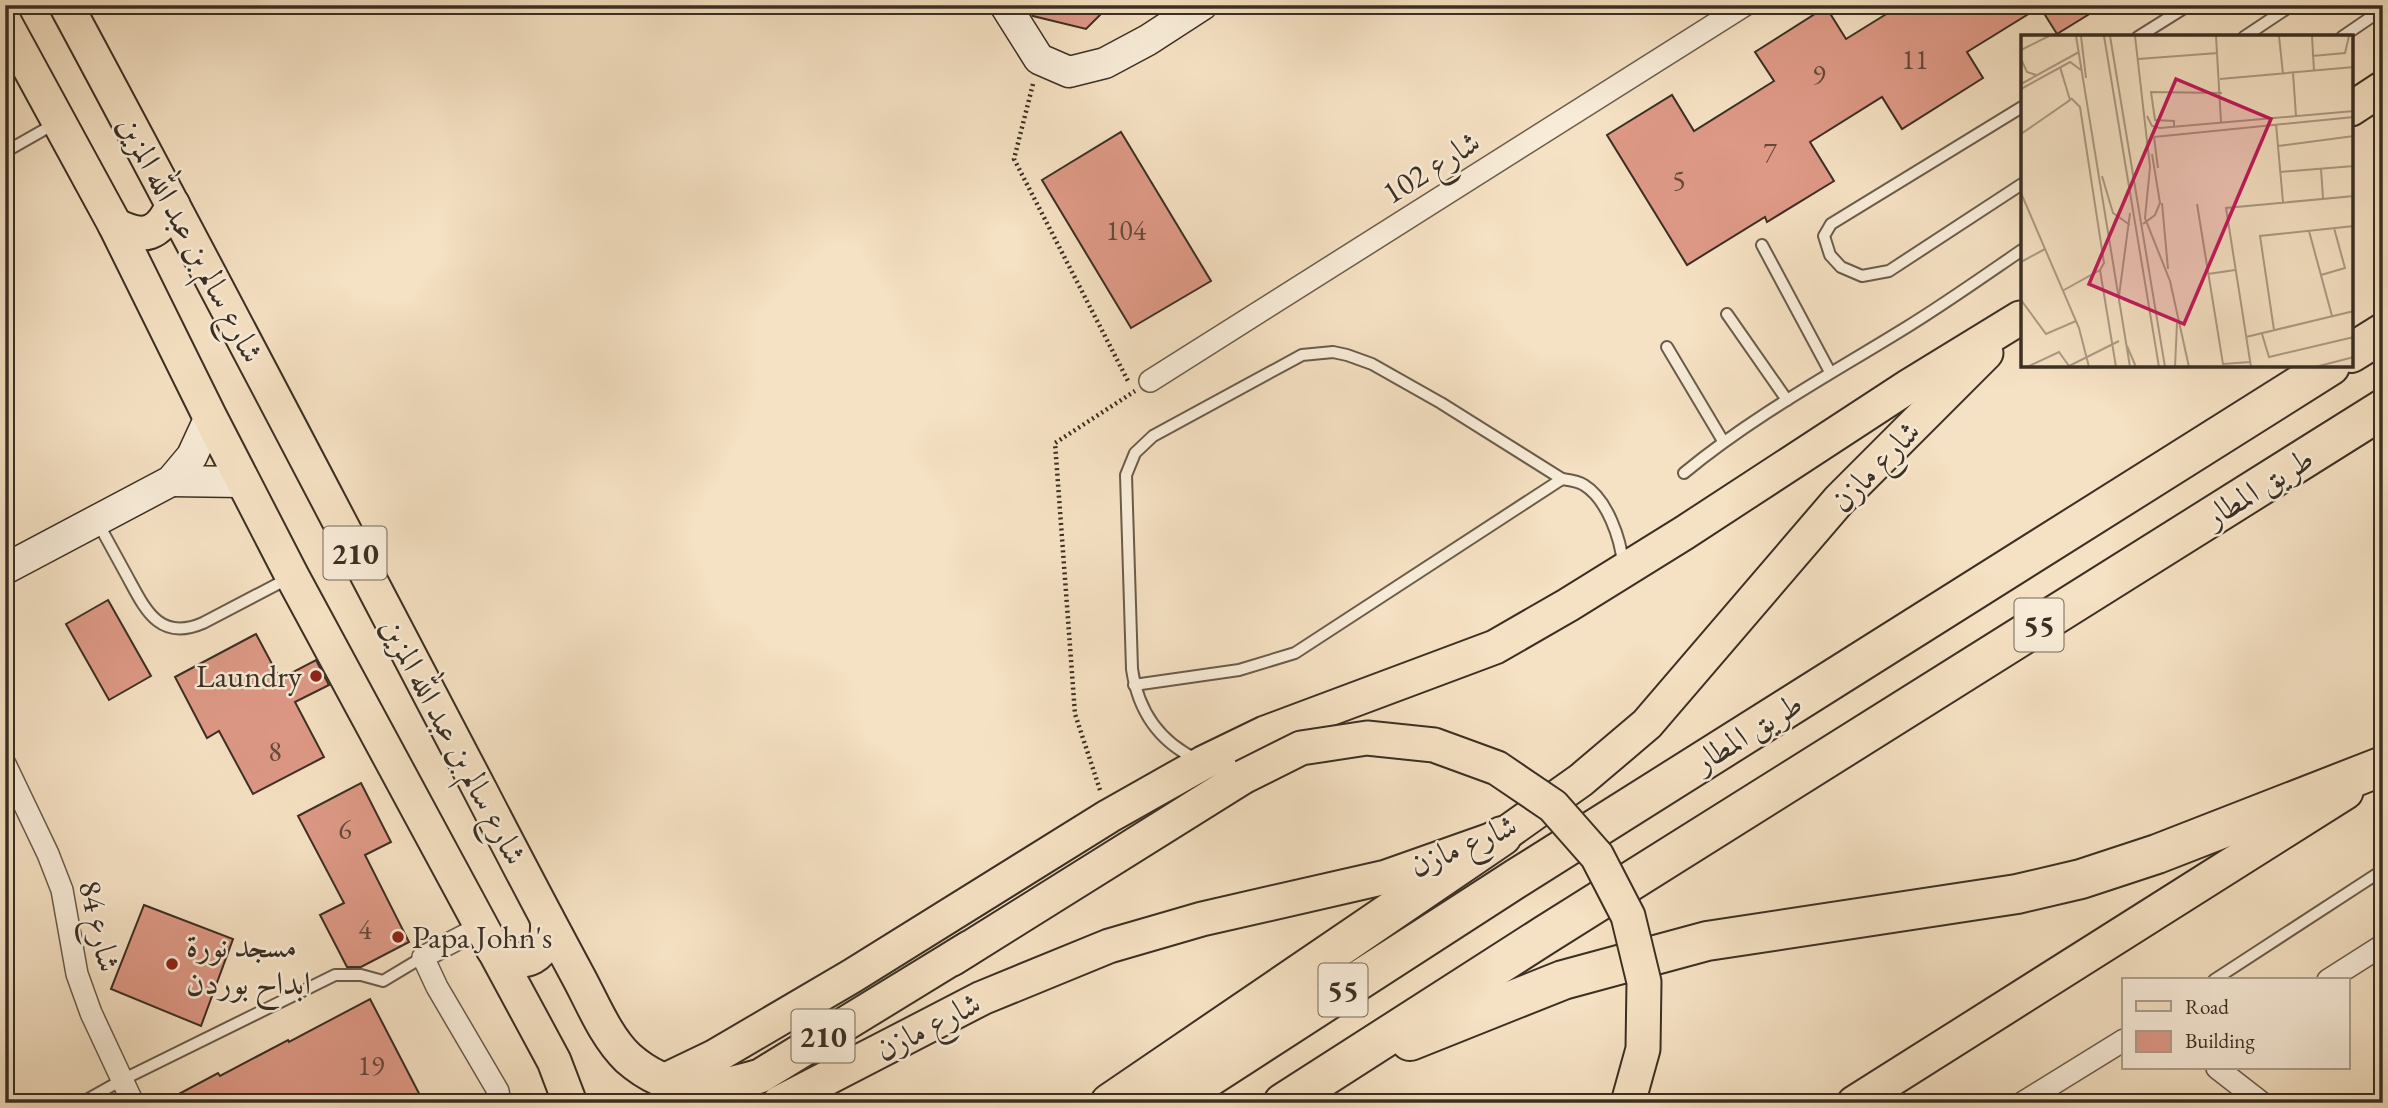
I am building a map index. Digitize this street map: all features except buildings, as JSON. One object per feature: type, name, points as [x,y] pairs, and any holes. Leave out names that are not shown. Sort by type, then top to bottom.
[{"type":"highway","points":[[2353,352],[2383,333]]},
{"type":"highway","name":"طريق المطار","points":[[1169,1103],[1505,885],[2327,368]]},
{"type":"highway","name":"طريق المطار","points":[[1283,1103],[2383,409]]},
{"type":"highway","points":[[1333,1070],[1563,980],[1706,941],[2017,894],[2081,879],[2157,854],[2383,767]]},
{"type":"highway","points":[[1110,1103],[1502,836]]},
{"type":"main road","name":"شارع سالم بن عبد الله المزين","points":[[66,5],[547,919],[613,1040],[628,1057],[657,1078],[688,1087],[706,1089],[760,1076],[969,947]]},
{"type":"main road","name":"شارع سالم بن عبد الله المزين","points":[[5,23],[115,225],[292,576],[554,1061],[570,1103]]},
{"type":"main road","points":[[2353,108],[2383,88]]},
{"type":"main road","points":[[115,225],[131,233],[150,232],[166,222],[173,205]]},
{"type":"main road","points":[[666,1080],[714,1057],[852,976],[1109,816],[1203,763],[1265,733],[1495,647],[1624,571],[1909,386],[2021,317]]},
{"type":"main road","name":"شارع مازن","points":[[779,1103],[982,998],[1108,946],[1202,919],[1386,877],[1502,836],[1581,780],[1647,724],[1839,500],[2021,317]]},
{"type":"main road","points":[[743,1103],[969,947],[1244,777],[1301,748],[1367,738],[1434,745],[1497,768],[1553,806],[1597,856],[1628,916],[1644,982],[1643,1049],[1628,1103]]},
{"type":"main road","points":[[1854,1103],[2383,767]]},
{"type":"main road","points":[[487,938],[505,958],[519,961],[533,957],[544,948],[549,934],[547,919]]},
{"type":"street","points":[[1005,5],[1039,59],[1069,72],[1105,63],[1148,40],[1202,5]]},
{"type":"street","name":"شارع 102","points":[[1142,386],[1745,5]]},
{"type":"street","points":[[5,569],[172,481],[192,456],[210,417]]},
{"type":"street","points":[[172,481],[243,482]]},
{"type":"street","name":"شارع 84","points":[[5,764],[62,890],[77,974],[91,1013],[133,1103]]},
{"type":"street","points":[[487,938],[424,957],[438,987],[498,1091],[500,1103]]},
{"type":"street","points":[[2331,978],[2383,945]]},
{"type":"street","points":[[2022,1103],[2122,1042]]},
{"type":"street","points":[[2220,1070],[2262,1103]]},
{"type":"lane","points":[[2141,35],[2189,5]]},
{"type":"lane","points":[[2247,35],[2292,5]]},
{"type":"lane","points":[[2345,35],[2383,9]]},
{"type":"lane","points":[[2021,108],[1831,224],[1824,236],[1830,255],[1841,267],[1862,276],[1889,271],[2021,185]]},
{"type":"lane","points":[[5,152],[59,122]]},
{"type":"lane","points":[[1762,245],[1830,372]]},
{"type":"lane","points":[[1684,473],[1723,441],[1830,372],[1909,326],[2021,251]]},
{"type":"lane","points":[[1727,314],[1787,400]]},
{"type":"lane","points":[[1667,347],[1723,441]]},
{"type":"lane","points":[[1203,763],[1170,744],[1156,730],[1139,701],[1134,685],[1126,475],[1143,443],[1153,436],[1303,355],[1333,352],[1372,364],[1562,478],[1584,485],[1605,510],[1619,540],[1624,571]]},
{"type":"lane","points":[[1134,685],[1239,670],[1296,653],[1562,478]]},
{"type":"lane","points":[[97,520],[144,607],[151,617],[172,628],[193,627],[203,623],[292,576]]},
{"type":"lane","points":[[2217,978],[2383,870]]},
{"type":"lane","points":[[81,1103],[335,975],[361,975],[383,981],[424,957]]},
{"type":"path","points":[[1039,59],[1014,159],[1142,386],[1055,443],[1075,714],[1109,816]]},
{"type":"place","name":"Laundry","points":[[316,676]]},
{"type":"place","name":"Papa John's","points":[[398,937]]},
{"type":"place","name":"مسجد نورة ابداح بوردن","points":[[172,964]]}]
